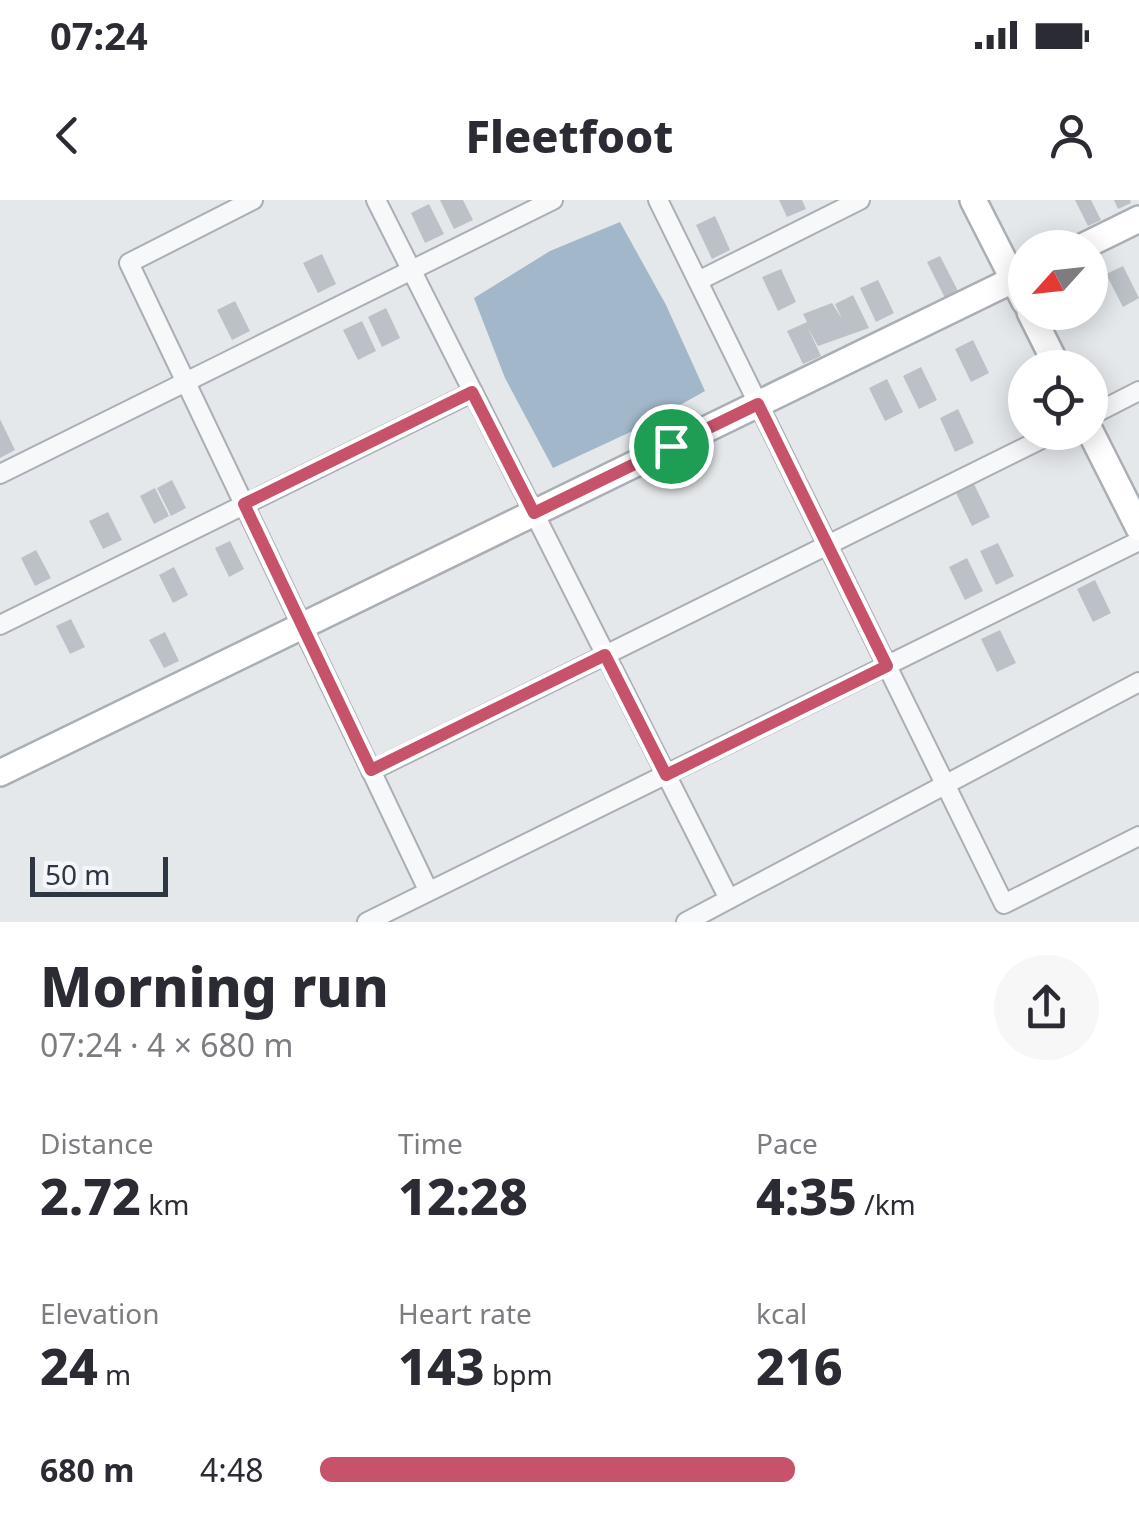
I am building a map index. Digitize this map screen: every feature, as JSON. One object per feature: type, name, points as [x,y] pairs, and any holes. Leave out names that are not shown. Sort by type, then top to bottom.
[{"type":"street","points":[[253,200],[130,262],[428,890]]},
{"type":"street","points":[[376,200],[729,900]]},
{"type":"street","points":[[0,474],[553,200]]},
{"type":"street","points":[[658,200],[1004,904],[1139,836]]},
{"type":"street","points":[[698,282],[860,200]]},
{"type":"street","points":[[973,200],[1008,262]]},
{"type":"street","points":[[1108,234],[1139,219]]},
{"type":"street","points":[[0,773],[758,404],[1008,291]]},
{"type":"street","points":[[1108,407],[1139,391]]},
{"type":"street","points":[[0,625],[472,392]]},
{"type":"street","points":[[371,770],[1020,450]]},
{"type":"street","points":[[1100,450],[1139,528]]},
{"type":"street","points":[[367,922],[1139,541]]},
{"type":"street","points":[[686,922],[1139,682]]},
{"type":"water","points":[[620,222],[666,305],[705,391],[639,428],[553,468],[505,378],[474,298],[550,251]]},
{"type":"building","points":[[440,200],[463,200],[473,220],[454,229]]},
{"type":"building","points":[[779,200],[802,200],[806,209],[787,217]]},
{"type":"building","points":[[1075,200],[1091,200],[1101,220],[1088,226]]},
{"type":"building","points":[[1114,200],[1130,200],[1131,203],[1118,209]]},
{"type":"building","points":[[429,204],[444,234],[425,243],[411,213]]},
{"type":"building","points":[[715,216],[730,250],[712,259],[696,225]]},
{"type":"building","points":[[322,254],[336,284],[318,293],[303,263]]},
{"type":"building","points":[[940,256],[959,293],[946,300],[927,262]]},
{"type":"building","points":[[1123,266],[1139,298],[1123,307],[1108,273]]},
{"type":"building","points":[[781,269],[796,302],[778,311],[762,277]]},
{"type":"building","points":[[878,280],[894,313],[876,322],[860,288]]},
{"type":"building","points":[[853,295],[869,328],[818,346],[808,328],[821,356],[803,364],[787,331],[807,322],[803,314],[832,303],[842,319],[835,304]]},
{"type":"building","points":[[235,301],[250,331],[232,340],[217,310]]},
{"type":"building","points":[[386,308],[400,338],[382,347],[368,317]]},
{"type":"building","points":[[362,321],[376,351],[358,360],[343,330]]},
{"type":"building","points":[[973,340],[989,373],[971,382],[955,349]]},
{"type":"building","points":[[921,367],[937,400],[919,409],[903,376]]},
{"type":"building","points":[[887,379],[903,412],[885,421],[869,388]]},
{"type":"building","points":[[958,409],[974,443],[955,452],[940,418]]},
{"type":"building","points":[[0,419],[15,450],[0,458]]},
{"type":"building","points":[[172,480],[186,508],[171,516],[157,488]]},
{"type":"building","points":[[974,484],[990,517],[972,526],[956,493]]},
{"type":"building","points":[[155,488],[169,516],[154,524],[140,496]]},
{"type":"building","points":[[108,512],[122,540],[103,549],[89,521]]},
{"type":"building","points":[[230,541],[244,569],[229,577],[215,548]]},
{"type":"building","points":[[998,543],[1014,576],[996,585],[980,551]]},
{"type":"building","points":[[36,550],[51,578],[35,586],[21,558]]},
{"type":"building","points":[[967,558],[983,591],[965,600],[949,567]]},
{"type":"building","points":[[174,567],[188,595],[173,603],[159,575]]},
{"type":"building","points":[[1095,580],[1111,613],[1093,622],[1077,589]]},
{"type":"building","points":[[71,619],[85,647],[70,654],[56,626]]},
{"type":"building","points":[[1000,630],[1016,663],[997,672],[981,639]]},
{"type":"building","points":[[165,632],[179,661],[164,668],[149,640]]},
{"type":"route","points":[[472,392],[534,513],[671,446],[758,404],[887,666],[666,775],[605,655],[371,770],[244,504],[472,392]]}]
